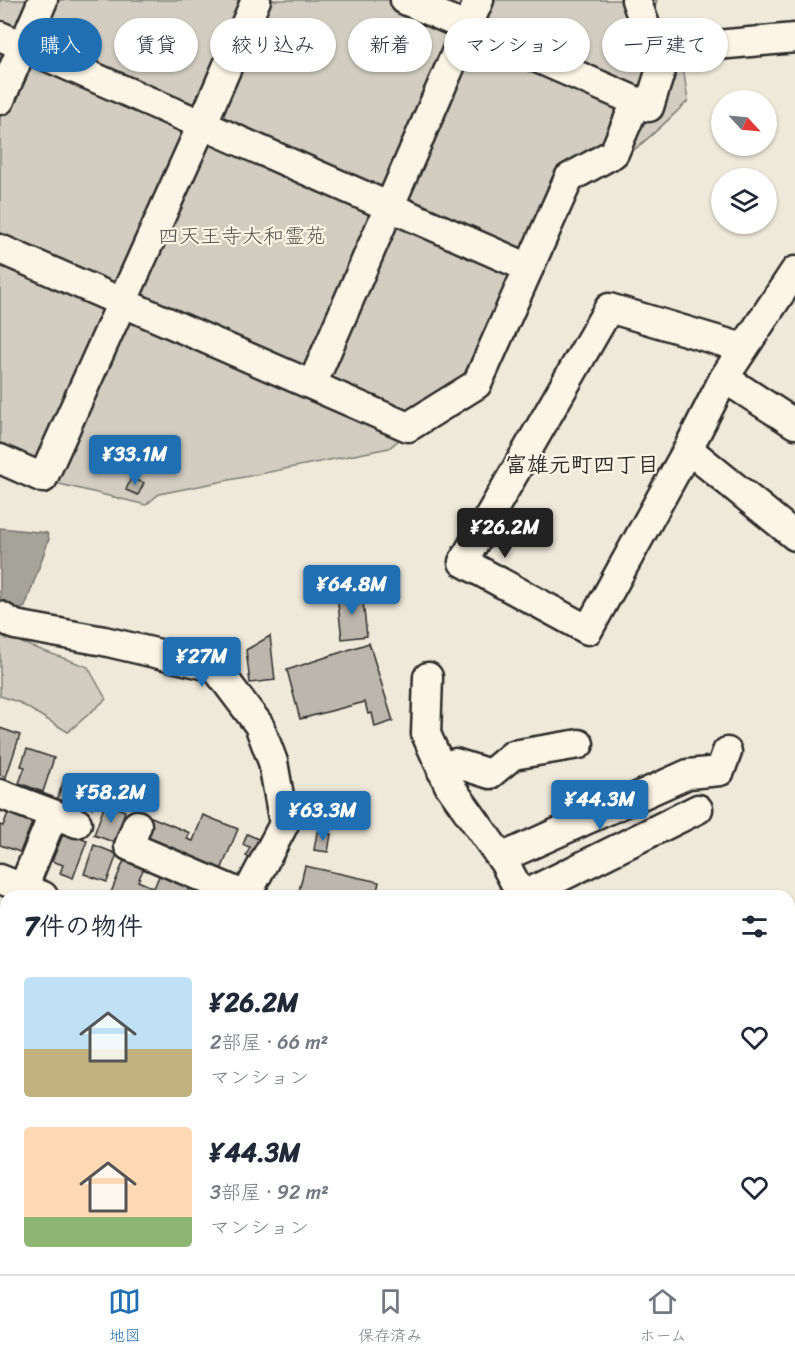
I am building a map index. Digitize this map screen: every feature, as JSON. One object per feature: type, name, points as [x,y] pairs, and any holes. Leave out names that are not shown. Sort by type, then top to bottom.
[{"type":"street","points":[[0,100],[11,41],[43,0]]},
{"type":"street","points":[[0,459],[43,478],[256,0]]},
{"type":"street","points":[[405,0],[446,18]]},
{"type":"street","points":[[471,18],[479,0]]},
{"type":"street","points":[[568,72],[649,107],[661,69],[636,0]]},
{"type":"street","points":[[728,44],[795,38]]},
{"type":"street","points":[[11,41],[529,268]]},
{"type":"street","points":[[312,385],[448,72]]},
{"type":"street","points":[[0,249],[408,427],[477,384],[569,178],[614,153],[636,102]]},
{"type":"street","points":[[743,348],[609,308],[463,562],[588,630],[688,449],[724,378],[795,271]]},
{"type":"street","points":[[724,378],[795,424]]},
{"type":"street","points":[[688,449],[795,536]]},
{"type":"street","points":[[0,616],[15,625],[215,667],[259,725],[273,762],[284,824],[249,890]]},
{"type":"street","points":[[428,676],[426,734],[448,785],[501,858],[519,890]]},
{"type":"street","points":[[442,771],[455,763],[490,774],[513,755],[579,744]]},
{"type":"street","points":[[501,858],[688,774],[720,771],[727,752]]},
{"type":"street","points":[[0,794],[65,819],[22,887]]},
{"type":"street","points":[[534,890],[698,809]]},
{"type":"street","points":[[137,825],[129,846],[232,890]]},
{"type":"green space","name":"四天王寺大和霊苑","points":[[0,0],[657,0],[655,7],[657,18],[602,18],[602,72],[683,72],[688,101],[637,148],[594,174],[577,179],[490,379],[468,408],[420,423],[389,448],[159,494],[146,505],[14,473],[0,466]]},
{"type":"green space","points":[[0,630],[22,643],[88,667],[106,699],[68,732],[18,702],[0,696]]},
{"type":"shaded area","points":[[0,528],[47,533],[49,539],[25,607],[12,613],[0,605]]},
{"type":"building","points":[[131,478],[144,483],[138,495],[126,490]]},
{"type":"building","points":[[362,593],[367,636],[342,639],[337,596]]},
{"type":"building","points":[[270,636],[275,680],[250,683],[246,650]]},
{"type":"building","points":[[369,643],[393,721],[375,727],[372,713],[368,714],[365,702],[300,719],[287,670]]},
{"type":"building","points":[[0,728],[20,735],[6,777],[0,775]]},
{"type":"building","points":[[27,749],[54,758],[43,792],[19,783],[25,767],[21,766]]},
{"type":"building","points":[[66,774],[88,782],[86,788],[98,792],[92,808],[85,806],[83,809],[57,799]]},
{"type":"building","points":[[105,804],[125,811],[123,817],[128,819],[119,844],[94,835]]},
{"type":"building","points":[[8,813],[32,823],[20,852],[0,845],[0,825],[3,826]]},
{"type":"building","points":[[203,815],[238,829],[221,870],[140,837],[149,816],[190,833],[187,839],[193,841]]},
{"type":"building","points":[[64,832],[87,841],[73,878],[60,873],[63,865],[52,861]]},
{"type":"building","points":[[317,832],[331,834],[328,852],[314,850]]},
{"type":"building","points":[[247,834],[263,841],[253,859],[246,856],[250,847],[243,845]]},
{"type":"building","points":[[94,845],[117,854],[107,882],[84,874]]},
{"type":"building","points":[[127,853],[147,861],[138,881],[154,888],[162,869],[192,882],[188,890],[112,890]]},
{"type":"building","points":[[305,866],[379,882],[377,890],[299,890]]},
{"type":"district","name":"富雄元町四丁目","points":[[582,464]]}]
